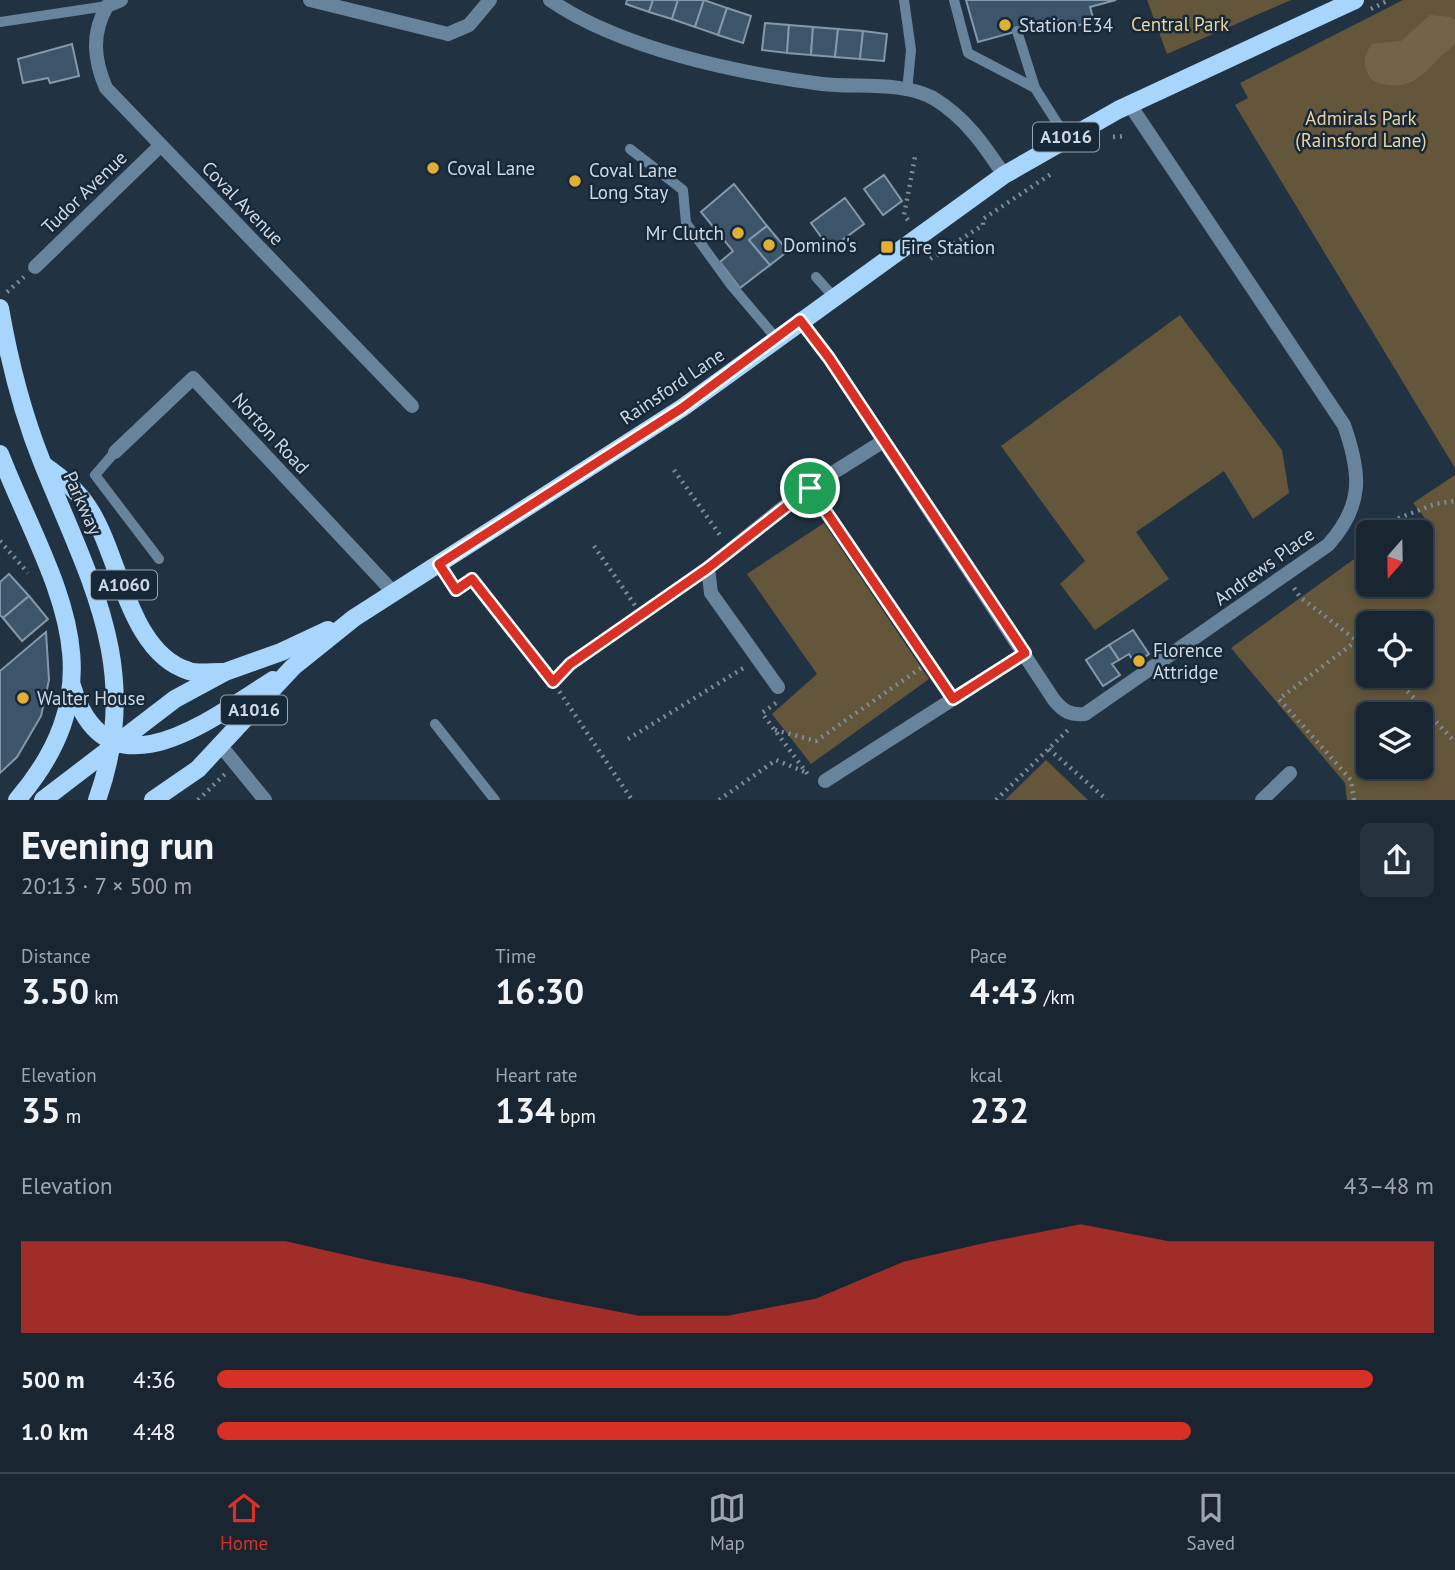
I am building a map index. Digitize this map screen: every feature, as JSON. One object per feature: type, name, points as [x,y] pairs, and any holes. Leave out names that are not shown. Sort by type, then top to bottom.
[{"type":"main road","name":"Rainsford Lane","points":[[153,800],[198,769],[293,667],[354,618],[682,408],[833,296],[1004,175],[1066,137],[1130,105],[1355,0]]},
{"type":"main road","name":"Parkway","points":[[0,307],[12,372],[43,464],[101,604],[112,650],[115,687],[110,749],[106,775],[97,800]]},
{"type":"main road","name":"A1060","points":[[0,454],[54,578],[68,620],[72,686],[86,723],[110,749]]},
{"type":"main road","name":"A1060","points":[[43,464],[66,481],[88,507],[109,549],[145,639],[157,652],[192,672],[225,672]]},
{"type":"main road","name":"Rainsford Lane","points":[[43,800],[176,699],[225,672],[281,652],[354,618]]},
{"type":"main road","points":[[110,749],[132,754],[156,753],[191,736],[293,667]]},
{"type":"main road","name":"A1060","points":[[17,800],[40,773],[57,739],[72,686]]},
{"type":"street","points":[[107,6],[121,0]]},
{"type":"street","points":[[310,0],[448,34],[469,25],[489,0]]},
{"type":"street","points":[[550,0],[586,22],[722,66],[771,77],[907,91],[931,97],[972,129],[1004,175]]},
{"type":"street","name":"Coval Avenue","points":[[107,6],[98,26],[96,64],[106,88],[412,406]]},
{"type":"street","name":"Andrews Place","points":[[1085,714],[1328,545],[1348,519],[1357,486],[1351,445],[1344,425],[1130,105]]},
{"type":"street","name":"Tudor Avenue","points":[[36,267],[160,146]]},
{"type":"street","points":[[800,320],[829,358],[882,442],[1062,710],[1072,715],[1085,714]]},
{"type":"street","name":"Norton Road","points":[[115,452],[193,378],[394,593]]},
{"type":"street","points":[[778,687],[711,593],[708,568],[810,488],[882,442]]},
{"type":"street","points":[[825,781],[1025,653]]},
{"type":"street","points":[[221,746],[265,800]]},
{"type":"street","points":[[1262,800],[1290,773]]},
{"type":"lane","points":[[904,0],[911,50],[907,91]]},
{"type":"lane","points":[[954,0],[968,53],[1035,88]]},
{"type":"lane","points":[[0,22],[107,6]]},
{"type":"lane","points":[[1017,31],[1035,88],[1066,137]]},
{"type":"lane","points":[[630,149],[683,190],[686,223],[731,285],[776,338]]},
{"type":"lane","points":[[816,276],[833,296]]},
{"type":"lane","points":[[115,452],[95,475],[159,559]]},
{"type":"lane","points":[[435,724],[495,800]]},
{"type":"path","points":[[1108,140],[1117,135],[1125,136]]},
{"type":"path","points":[[915,157],[904,215],[909,222],[919,215]]},
{"type":"path","points":[[930,259],[983,225],[983,219],[1055,171]]},
{"type":"path","points":[[0,298],[36,267]]},
{"type":"path","points":[[674,470],[730,550]]},
{"type":"path","points":[[810,488],[953,699]]},
{"type":"path","points":[[1348,519],[1363,532],[1434,503],[1455,501]]},
{"type":"path","points":[[0,541],[35,582],[23,554]]},
{"type":"path","points":[[594,546],[641,614]]},
{"type":"path","points":[[439,564],[456,590],[472,579],[553,682],[632,800]]},
{"type":"path","points":[[553,682],[570,664],[708,568]]},
{"type":"path","points":[[1286,576],[1300,597],[1356,637]]},
{"type":"path","points":[[1354,800],[1352,780],[1279,699],[1356,641]]},
{"type":"path","points":[[628,739],[758,659]]},
{"type":"path","points":[[775,730],[816,741],[928,663]]},
{"type":"path","points":[[778,687],[784,697],[762,713],[807,774]]},
{"type":"path","points":[[1404,688],[1455,742]]},
{"type":"path","points":[[996,800],[1085,714]]},
{"type":"path","points":[[1049,749],[1107,800]]},
{"type":"path","points":[[719,800],[776,760],[825,781]]},
{"type":"path","points":[[198,800],[235,764]]},
{"type":"green space","name":"Central Park","points":[[1147,0],[1291,0],[1167,54]]},
{"type":"green space","name":"Admirals Park (Rainsford Lane)","points":[[1403,0],[1455,0],[1455,468],[1235,105],[1248,98],[1240,83]]},
{"type":"green space","points":[[1180,315],[1282,450],[1289,493],[1253,519],[1224,471],[1136,532],[1169,579],[1095,630],[1060,584],[1085,561],[1001,446]]},
{"type":"green space","points":[[1455,475],[1455,800],[1347,800],[1345,783],[1231,648],[1356,558],[1356,597],[1433,597],[1433,520],[1426,520],[1413,503]]},
{"type":"green space","points":[[824,523],[929,679],[811,764],[772,714],[817,674],[747,574]]},
{"type":"green space","points":[[1046,760],[1088,800],[1005,800]]},
{"type":"shaded area","points":[[1430,15],[1451,17],[1455,20],[1454,45],[1425,73],[1410,82],[1394,86],[1373,81],[1365,62],[1366,53],[1372,44],[1401,41]]},
{"type":"building","points":[[627,0],[653,0],[649,12],[626,4]]},
{"type":"building","points":[[653,0],[678,0],[672,19],[649,12]]},
{"type":"building","points":[[678,0],[704,0],[695,27],[672,19]]},
{"type":"building","points":[[704,0],[727,8],[718,35],[695,27]]},
{"type":"building","name":"Station E34","points":[[966,0],[1116,0],[1090,7],[1094,21],[1061,30],[1058,20],[978,42]]},
{"type":"building","points":[[727,8],[751,16],[743,43],[718,35]]},
{"type":"building","points":[[765,23],[789,25],[787,53],[762,50]]},
{"type":"building","points":[[789,25],[813,27],[811,55],[787,53]]},
{"type":"building","points":[[813,27],[838,29],[835,57],[811,55]]},
{"type":"building","points":[[838,29],[863,31],[860,59],[835,57]]},
{"type":"building","points":[[863,31],[887,34],[884,61],[860,59]]},
{"type":"building","points":[[72,44],[79,76],[50,83],[48,78],[23,83],[18,59]]},
{"type":"building","points":[[884,175],[902,201],[883,215],[864,189]]},
{"type":"building","name":"Mr Clutch","points":[[734,184],[767,226],[749,240],[770,265],[740,288],[720,262],[733,251],[701,212]]},
{"type":"building","points":[[845,198],[864,224],[830,249],[811,223]]},
{"type":"building","name":"Domino's","points":[[767,226],[788,251],[770,265],[749,240]]},
{"type":"building","points":[[9,574],[29,596],[3,618],[0,615],[0,582]]},
{"type":"building","points":[[29,596],[48,619],[22,641],[3,618]]},
{"type":"building","points":[[1133,630],[1149,654],[1135,664],[1129,654],[1119,660],[1109,645]]},
{"type":"building","name":"Walter House","points":[[46,632],[49,680],[41,716],[17,757],[0,773],[0,671]]},
{"type":"building","points":[[1109,645],[1119,660],[1112,664],[1120,675],[1103,686],[1086,660]]},
{"type":"place","name":"Station E34","points":[[1005,25]]},
{"type":"place","name":"Coval Lane","points":[[433,168]]},
{"type":"place","name":"Coval Lane Long Stay","points":[[575,181]]},
{"type":"place","name":"Mr Clutch","points":[[738,233]]},
{"type":"place","name":"Domino's","points":[[769,245]]},
{"type":"place","name":"Fire Station","points":[[887,247]]},
{"type":"place","name":"Florence Attridge","points":[[1139,661]]},
{"type":"place","name":"Walter House","points":[[23,698]]},
{"type":"route","points":[[800,320],[829,358],[882,442],[1025,653],[953,699],[810,488],[708,568],[570,664],[553,682],[472,579],[456,590],[439,564],[614,449],[682,408],[800,320]]}]
